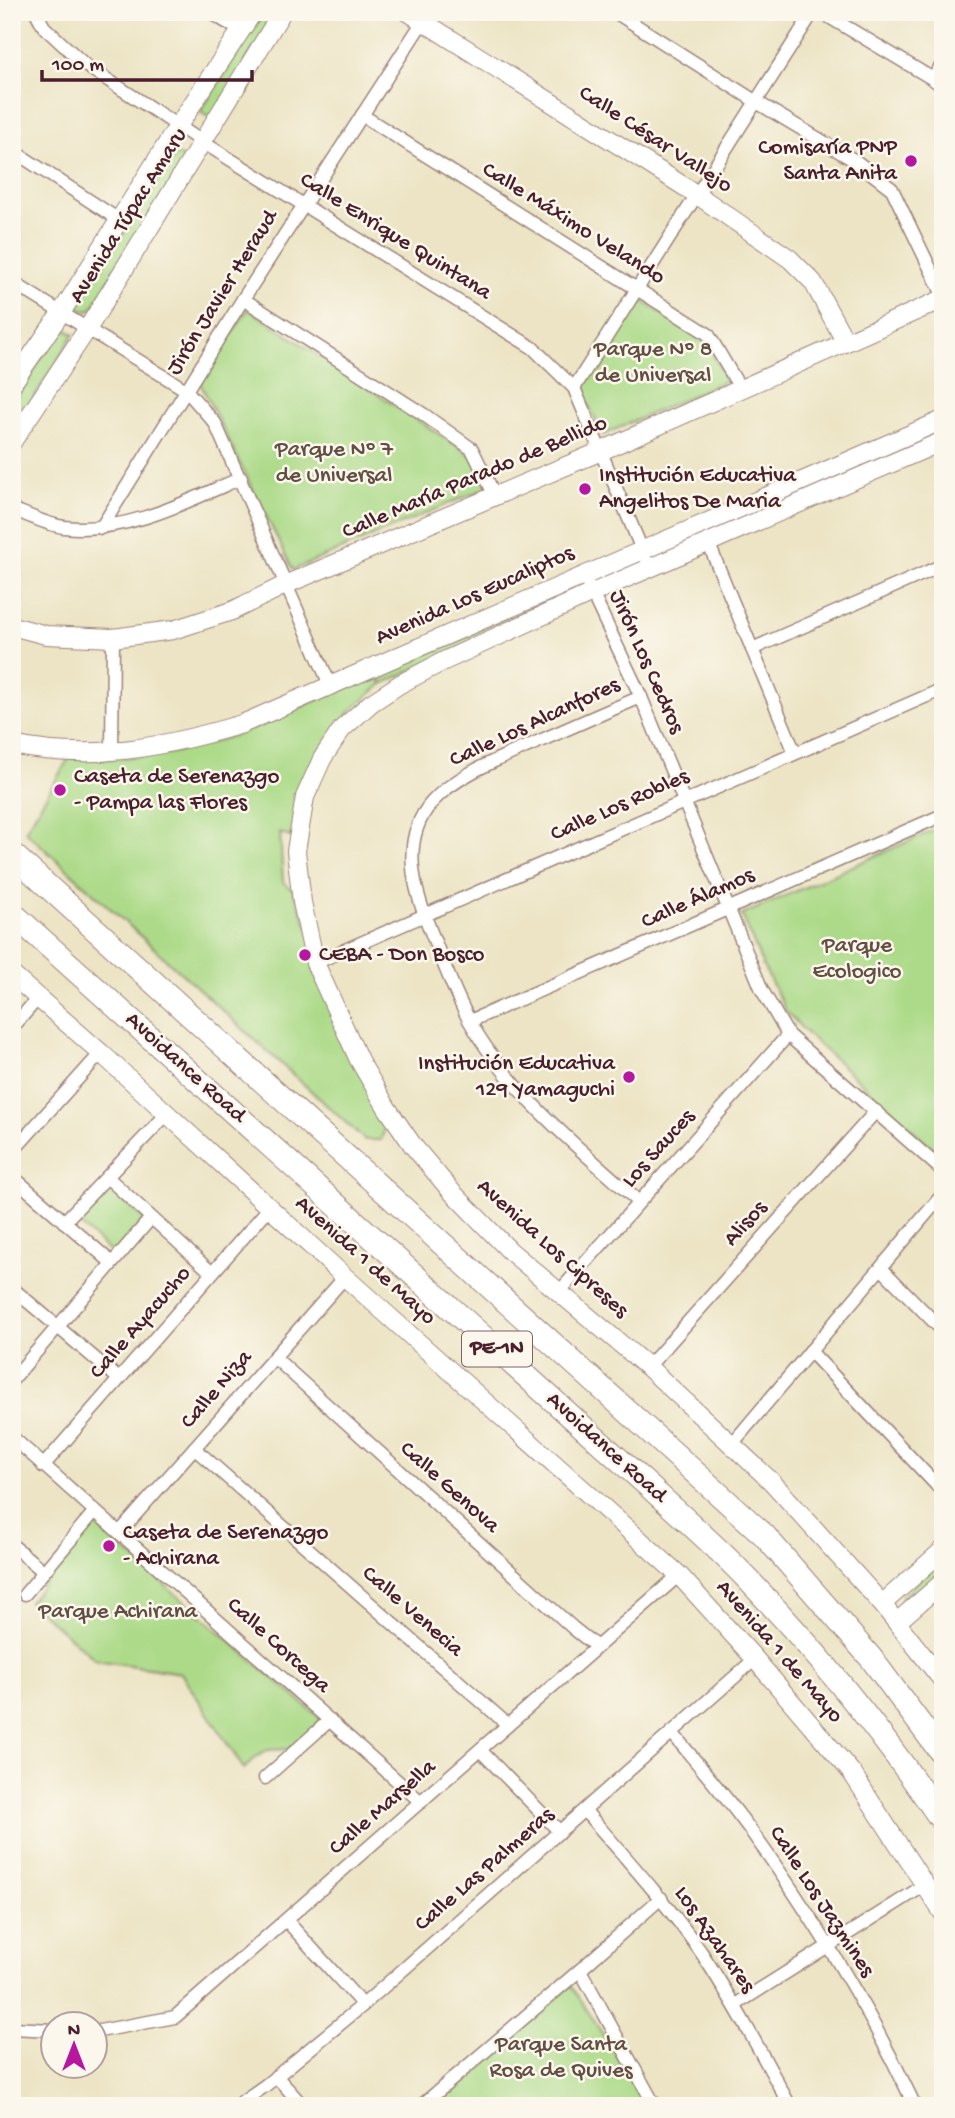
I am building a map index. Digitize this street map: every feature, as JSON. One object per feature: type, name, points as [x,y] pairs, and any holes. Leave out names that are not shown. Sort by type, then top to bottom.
[{"type":"highway","name":"Avoidance Road","points":[[12,854],[764,1535],[871,1658],[943,1755]]},
{"type":"highway","name":"Avoidance Road","points":[[12,913],[654,1490],[754,1586],[846,1690],[943,1822]]},
{"type":"street","name":"Calle Enrique Quintana","points":[[36,12],[44,27],[85,65],[204,143],[533,348],[574,388],[640,549],[650,567]]},
{"type":"street","points":[[209,12],[241,31]]},
{"type":"street","name":"Avenida Túpac Amaru","points":[[12,384],[61,313],[253,12]]},
{"type":"street","name":"Avenida Túpac Amaru","points":[[12,442],[88,328],[282,12]]},
{"type":"street","points":[[615,12],[857,162],[892,189],[943,297]]},
{"type":"street","points":[[574,388],[813,12]]},
{"type":"street","points":[[821,12],[938,83],[943,63]]},
{"type":"street","name":"Jirón Javier Heraud","points":[[101,528],[243,299],[362,115],[420,16]]},
{"type":"street","name":"Calle César Vallejo","points":[[420,16],[696,194],[790,259],[813,282],[845,341]]},
{"type":"street","name":"Calle Máximo Velando","points":[[362,115],[708,334],[740,388]]},
{"type":"street","points":[[12,150],[119,220]]},
{"type":"street","points":[[12,282],[186,390],[215,423],[331,687]]},
{"type":"street","name":"Calle María Parado de Bellido","points":[[12,626],[46,635],[113,638],[173,630],[232,611],[287,584],[599,452],[943,297]]},
{"type":"street","points":[[243,299],[423,414],[472,449],[495,496]]},
{"type":"street","name":"Avenida Los Eucaliptos","points":[[12,745],[64,753],[144,749],[190,740],[242,724],[640,549],[943,420]]},
{"type":"street","name":"Avenida Los Eucaliptos","points":[[371,703],[444,660],[650,567],[943,441]]},
{"type":"street","points":[[12,509],[61,527],[101,528],[173,508],[241,478]]},
{"type":"street","points":[[708,542],[795,753]]},
{"type":"street","points":[[752,649],[943,565]]},
{"type":"street","name":"Jirón Los Cedros","points":[[583,575],[641,697],[762,990],[788,1035],[943,1171]]},
{"type":"street","points":[[112,751],[113,638]]},
{"type":"street","name":"Calle Los Robles","points":[[315,963],[943,689]]},
{"type":"street","name":"Calle Los Alcanfores","points":[[639,1202],[531,1101],[505,1071],[470,1021],[416,891],[412,856],[414,838],[423,816],[432,802],[447,788],[492,762],[641,697]]},
{"type":"street","name":"Avenida Los Cipreses","points":[[371,703],[342,729],[322,759],[306,797],[296,851],[302,902],[315,963],[359,1060],[387,1108],[414,1147],[452,1192],[510,1251],[560,1290],[648,1367],[732,1444],[817,1530],[882,1604],[943,1681]]},
{"type":"street","name":"Calle Álamos","points":[[470,1021],[943,815]]},
{"type":"street","name":"Avenida 1 de Mayo","points":[[12,975],[679,1575],[852,1773],[943,1913]]},
{"type":"street","points":[[12,1028],[38,998]]},
{"type":"street","name":"Los Sauces","points":[[560,1290],[788,1035]]},
{"type":"street","points":[[12,1152],[101,1053]]},
{"type":"street","name":"Alisos","points":[[648,1367],[876,1111]]},
{"type":"street","points":[[64,1222],[166,1115]]},
{"type":"street","points":[[12,1176],[112,1263]]},
{"type":"street","points":[[107,1177],[212,1273]]},
{"type":"street","points":[[732,1444],[943,1194]]},
{"type":"street","name":"Calle Ayacucho","points":[[43,1466],[270,1207]]},
{"type":"street","points":[[12,1380],[151,1218]]},
{"type":"street","points":[[881,1268],[943,1331]]},
{"type":"street","name":"Calle Niza","points":[[120,1532],[345,1277]]},
{"type":"street","points":[[12,1288],[119,1379]]},
{"type":"street","points":[[810,1351],[943,1492]]},
{"type":"street","name":"Calle Genova","points":[[274,1357],[597,1647]]},
{"type":"street","name":"Calle Corcega","points":[[12,1437],[421,1802]]},
{"type":"street","name":"Calle Venecia","points":[[194,1448],[508,1726]]},
{"type":"street","points":[[25,1594],[95,1511]]},
{"type":"street","points":[[12,1545],[43,1571]]},
{"type":"street","points":[[882,1604],[943,1550]]},
{"type":"street","name":"Calle Marsella","points":[[108,2029],[175,2017],[679,1575]]},
{"type":"street","points":[[897,1622],[943,1582]]},
{"type":"street","name":"Calle Las Palmeras","points":[[236,2106],[363,2005],[755,1659]]},
{"type":"street","points":[[265,1779],[330,1720]]},
{"type":"street","name":"Calle Los Jazmines","points":[[673,1734],[755,1837],[830,1947],[894,2061],[915,2106]]},
{"type":"street","points":[[480,1750],[560,1832]]},
{"type":"street","name":"Los Azahares","points":[[585,1811],[660,1898],[699,1950],[735,2005],[790,2106]]},
{"type":"street","points":[[735,2005],[925,1885]]},
{"type":"street","points":[[421,2106],[660,1898]]},
{"type":"street","points":[[286,1920],[363,2005]]},
{"type":"street","points":[[580,1970],[654,2106]]},
{"type":"street","points":[[12,2028],[38,2029]]},
{"type":"street","points":[[276,2076],[303,2106]]},
{"type":"green space","points":[[264,12],[278,12],[212,119],[200,112]]},
{"type":"green space","points":[[176,154],[186,160],[91,310],[85,311],[79,307],[81,299]]},
{"type":"green space","name":"Parque Nº 8 de Universal","points":[[641,300],[707,344],[727,380],[603,435],[581,390]]},
{"type":"green space","name":"Parque Nº 7 de Universal","points":[[248,309],[474,457],[488,487],[293,570],[200,383]]},
{"type":"green space","points":[[64,329],[74,334],[12,432],[12,406],[59,330]]},
{"type":"green space","points":[[943,427],[943,433],[658,558],[656,553]]},
{"type":"green space","points":[[575,588],[578,591],[382,684],[349,712],[290,837],[280,833],[283,882],[293,890],[388,1118],[381,1140],[365,1140],[25,831],[69,758],[149,756],[208,744],[265,723],[375,673],[382,683],[378,675]]},
{"type":"green space","name":"Parque Ecologico","points":[[943,826],[943,1157],[808,1035],[786,1011],[763,966],[742,915]]},
{"type":"green space","points":[[105,1184],[145,1220],[115,1256],[72,1218]]},
{"type":"green space","name":"Parque Achirana","points":[[93,1523],[321,1719],[307,1738],[289,1749],[268,1750],[244,1769],[181,1673],[96,1660],[29,1602]]},
{"type":"green space","points":[[943,1559],[943,1575],[909,1606],[901,1597]]},
{"type":"green space","name":"Parque Santa Rosa de Quives","points":[[571,1985],[649,2106],[433,2106]]},
{"type":"place","name":"Comisaría PNP Santa Anita","points":[[911,161]]},
{"type":"place","name":"Institución Educativa Angelitos De Maria","points":[[585,489]]},
{"type":"place","name":"Caseta de Serenazgo - Pampa las Flores","points":[[60,790]]},
{"type":"place","name":"CEBA - Don Bosco","points":[[305,955]]},
{"type":"place","name":"Institución Educativa 129 Yamaguchi","points":[[629,1077]]},
{"type":"place","name":"Caseta de Serenazgo - Achirana","points":[[109,1546]]}]
